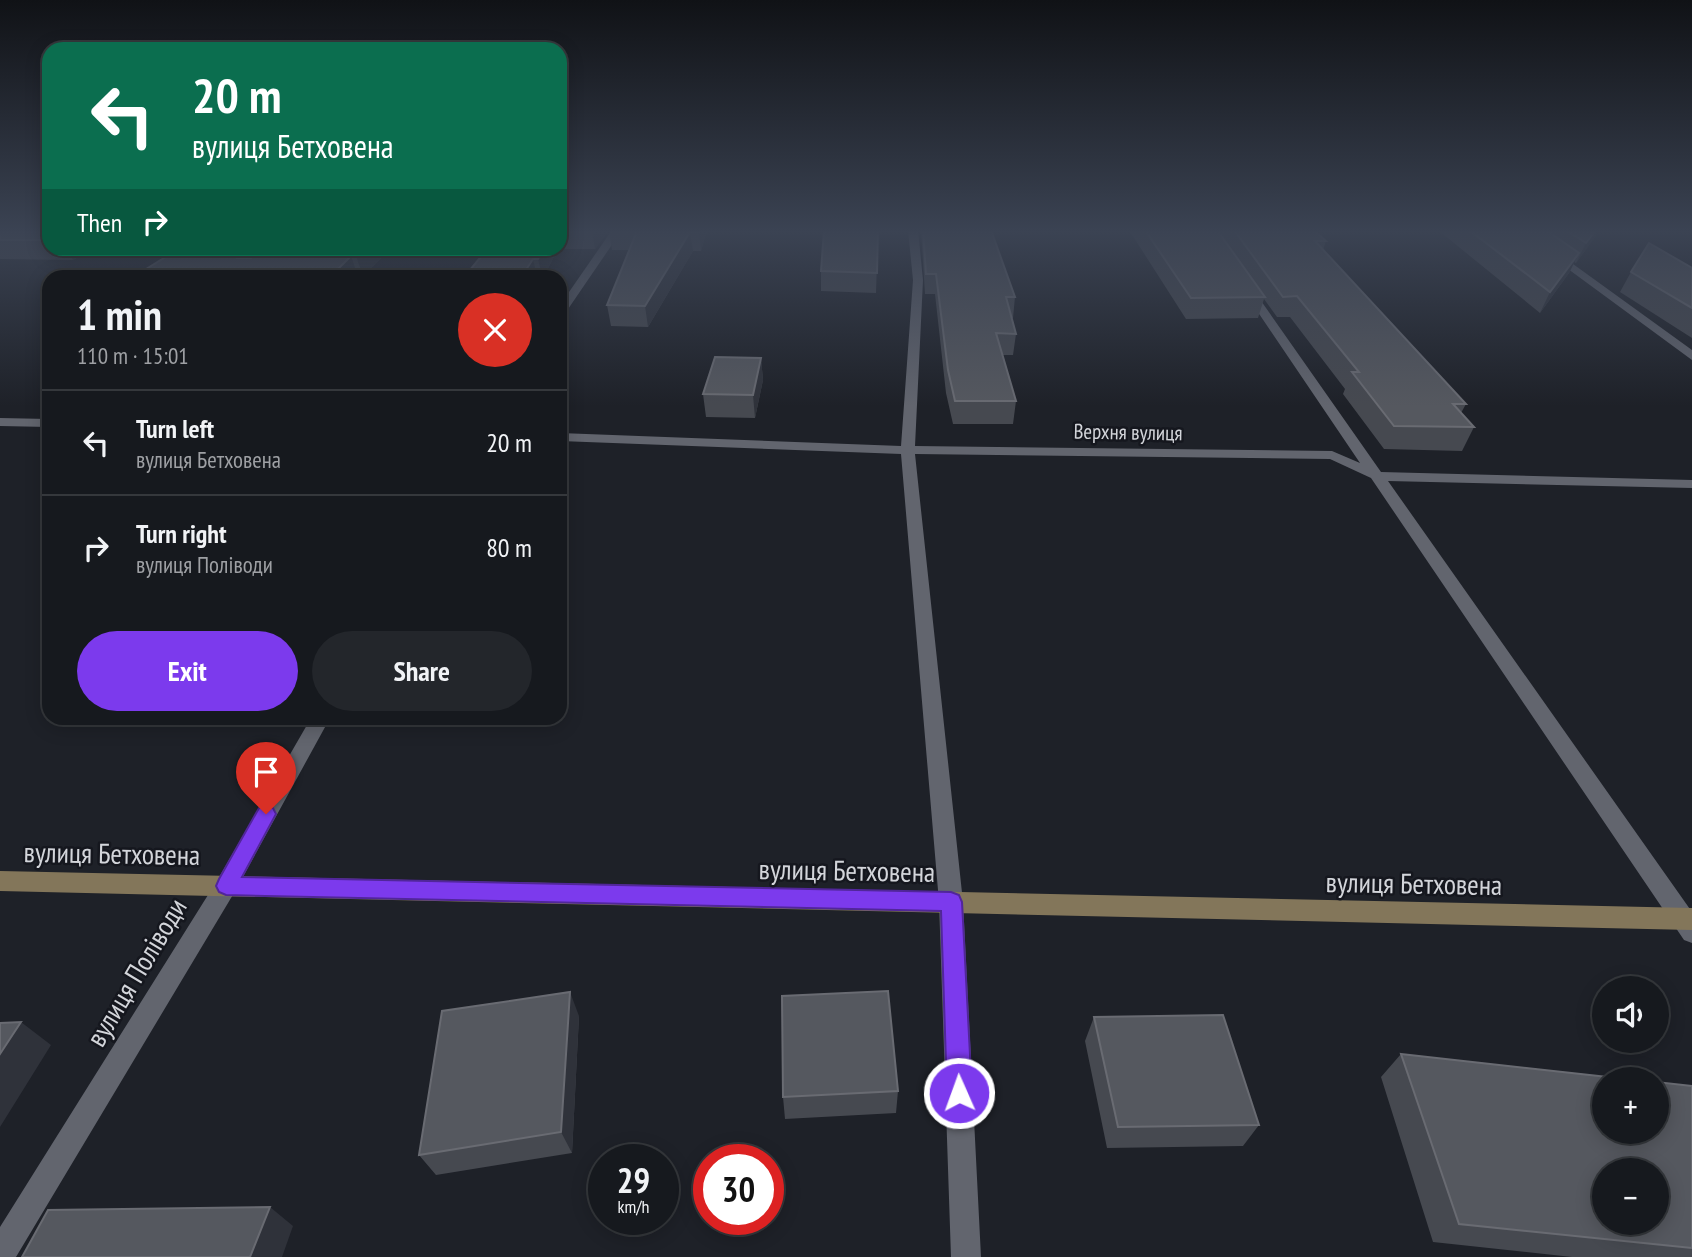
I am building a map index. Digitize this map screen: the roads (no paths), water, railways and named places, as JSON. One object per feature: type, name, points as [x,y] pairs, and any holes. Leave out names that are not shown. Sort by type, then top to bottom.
[{"type":"street","points":[[917,289],[908,450],[951,902],[966,1257]]},
{"type":"street","points":[[1247,289],[1689,923]]},
{"type":"street","points":[[1601,289],[1692,356]]},
{"type":"street","points":[[0,422],[42,423]]},
{"type":"street","name":"Верхня вулиця","points":[[567,437],[908,450],[1332,455],[1377,476],[1692,484]]},
{"type":"street","name":"вулиця Поліводи","points":[[0,1255],[226,886],[316,725]]},
{"type":"street","name":"вулиця Бетховена","points":[[0,881],[951,902],[1689,923]]}]
